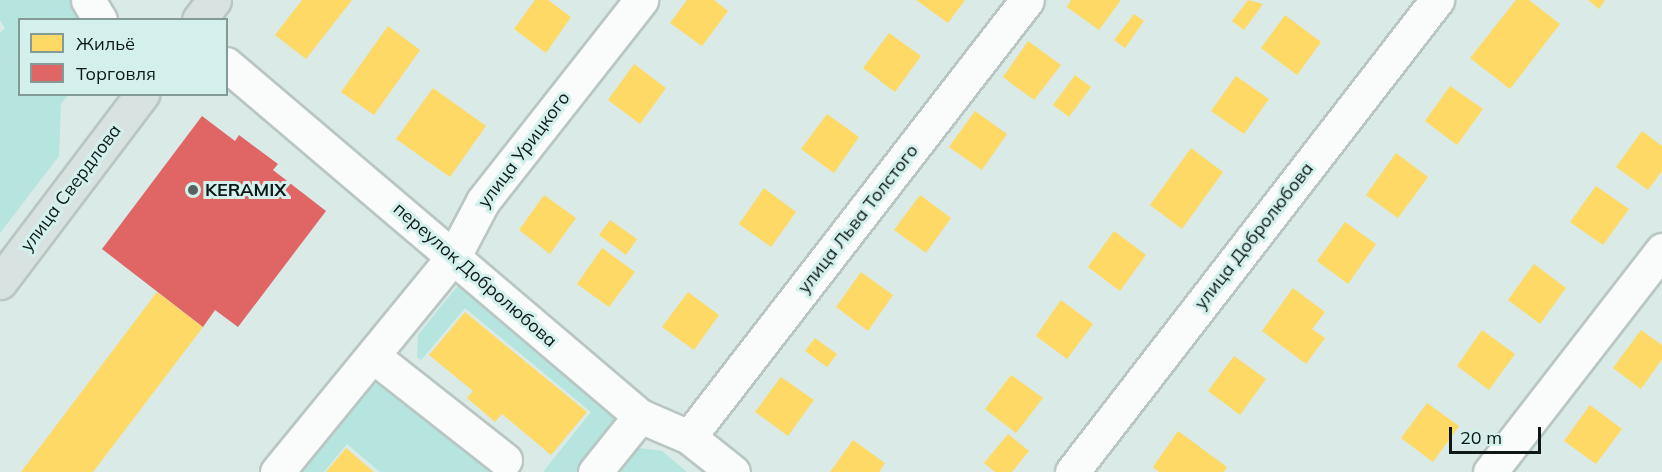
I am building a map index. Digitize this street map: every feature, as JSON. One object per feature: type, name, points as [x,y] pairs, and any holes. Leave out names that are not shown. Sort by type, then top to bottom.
[{"type":"main road","points":[[200,18],[214,0]]},
{"type":"main road","name":"улица Свердлова","points":[[0,282],[140,96]]},
{"type":"street","points":[[88,0],[99,18]]},
{"type":"street","name":"улица Урицкого","points":[[277,472],[454,256],[483,201],[641,0]]},
{"type":"street","name":"улица Льва Толстого","points":[[689,437],[1027,0]]},
{"type":"street","name":"улица Добролюбова","points":[[1072,472],[1437,0]]},
{"type":"street","name":"переулок Добролюбова","points":[[228,66],[454,256],[640,417],[689,437],[733,472]]},
{"type":"street","points":[[1490,472],[1662,250]]},
{"type":"street","points":[[373,356],[505,460]]},
{"type":"street","points":[[595,472],[640,417]]},
{"type":"shaded area","points":[[0,0],[80,0],[91,18],[18,18],[18,96],[67,96],[61,104],[59,156],[0,233],[0,33],[5,28],[0,20]]},
{"type":"shaded area","points":[[460,283],[620,414],[582,472],[543,472],[591,412],[465,308],[421,360],[417,357],[418,335]]},
{"type":"shaded area","points":[[369,383],[392,385],[498,472],[380,472],[347,444],[324,472],[293,472]]},
{"type":"shaded area","points":[[639,448],[662,451],[687,472],[619,472]]},
{"type":"building: Жильё","points":[[302,0],[352,0],[306,59],[275,35]]},
{"type":"building: Жильё","points":[[535,0],[548,0],[571,17],[546,53],[514,29]]},
{"type":"building: Жильё","points":[[687,0],[714,0],[728,11],[702,46],[670,23]]},
{"type":"building: Жильё","points":[[916,0],[965,0],[948,23]]},
{"type":"building: Жильё","points":[[1071,0],[1121,0],[1099,30],[1067,7]]},
{"type":"building: Жильё","points":[[1248,0],[1263,4],[1244,30],[1232,21]]},
{"type":"building: Жильё","points":[[1516,0],[1529,0],[1560,24],[1510,89],[1470,58]]},
{"type":"building: Жильё","points":[[1588,0],[1605,0],[1599,9]]},
{"type":"building: Жильё","points":[[1134,14],[1144,21],[1125,48],[1114,40]]},
{"type":"building: Жильё","points":[[1285,15],[1321,42],[1297,75],[1261,48]]},
{"type":"building: Жильё","points":[[388,26],[420,50],[374,115],[341,92]]},
{"type":"building: Жильё","points":[[889,33],[921,56],[895,92],[863,68]]},
{"type":"building: Жильё","points":[[1028,41],[1061,65],[1034,100],[1003,77]]},
{"type":"building: Жильё","points":[[634,64],[666,88],[640,124],[608,100]]},
{"type":"building: Жильё","points":[[1075,75],[1091,87],[1069,117],[1053,105]]},
{"type":"building: Жильё","points":[[1236,76],[1269,99],[1244,134],[1211,111]]},
{"type":"building: Жильё","points":[[1450,86],[1483,109],[1457,145],[1425,121]]},
{"type":"building: Жильё","points":[[433,88],[486,126],[450,177],[396,139]]},
{"type":"building: Жильё","points":[[975,111],[1007,134],[982,170],[949,147]]},
{"type":"building: Жильё","points":[[827,114],[859,137],[834,173],[801,149]]},
{"type":"building: Жильё","points":[[1642,131],[1662,146],[1662,171],[1648,190],[1616,167]]},
{"type":"building: Жильё","points":[[1191,148],[1223,172],[1182,229],[1150,205]]},
{"type":"building: Жильё","points":[[1396,153],[1428,177],[1398,218],[1366,195]]},
{"type":"building: Жильё","points":[[1596,186],[1629,209],[1603,245],[1570,222]]},
{"type":"building: Жильё","points":[[764,188],[796,212],[771,247],[739,224]]},
{"type":"building: Жильё","points":[[544,195],[576,218],[550,254],[519,230]]},
{"type":"building: Жильё","points":[[920,195],[951,218],[926,253],[894,230]]},
{"type":"building: Жильё","points":[[610,220],[637,239],[626,255],[599,235]]},
{"type":"building: Жильё","points":[[1345,222],[1376,244],[1348,284],[1317,261]]},
{"type":"building: Жильё","points":[[1114,231],[1146,255],[1120,291],[1088,267]]},
{"type":"building: Жильё","points":[[602,248],[635,272],[609,307],[577,284]]},
{"type":"building: Жильё","points":[[1534,264],[1566,288],[1540,324],[1508,300]]},
{"type":"building: Жильё","points":[[861,272],[893,295],[868,331],[836,307]]},
{"type":"building: Жильё","points":[[1293,288],[1325,312],[1312,329],[1325,338],[1306,364],[1262,331]]},
{"type":"building: Жильё","points":[[157,292],[203,327],[93,472],[21,472]]},
{"type":"building: Жильё","points":[[688,292],[719,315],[694,350],[662,327]]},
{"type":"building: Жильё","points":[[1061,300],[1093,324],[1067,359],[1036,336]]},
{"type":"building: Жильё","points":[[465,312],[587,412],[551,455],[502,414],[495,422],[467,398],[473,391],[429,355]]},
{"type":"building: Жильё","points":[[1482,330],[1515,354],[1489,390],[1457,366]]},
{"type":"building: Жильё","points":[[1641,330],[1662,345],[1662,359],[1641,389],[1613,368]]},
{"type":"building: Жильё","points":[[815,338],[837,354],[827,367],[805,351]]},
{"type":"building: Жильё","points":[[1234,356],[1266,379],[1240,415],[1208,391]]},
{"type":"building: Жильё","points":[[1011,375],[1043,398],[1016,433],[985,409]]},
{"type":"building: Жильё","points":[[781,377],[814,400],[788,436],[755,412]]},
{"type":"building: Жильё","points":[[1427,403],[1459,426],[1433,462],[1401,438]]},
{"type":"building: Жильё","points":[[1590,405],[1622,429],[1596,464],[1564,441]]},
{"type":"building: Жильё","points":[[1178,431],[1227,467],[1224,472],[1159,472],[1153,467]]},
{"type":"building: Жильё","points":[[1008,434],[1029,451],[1012,472],[995,472],[984,463]]},
{"type":"building: Жильё","points":[[853,440],[885,463],[879,472],[830,472]]},
{"type":"building: Жильё","points":[[346,448],[374,472],[326,472]]},
{"type":"building: Торговля","points":[[202,116],[235,141],[239,135],[278,164],[273,170],[326,211],[238,327],[215,310],[203,327],[102,249]]},
{"type":"place","name":"KERAMIX","points":[[193,190]]}]
